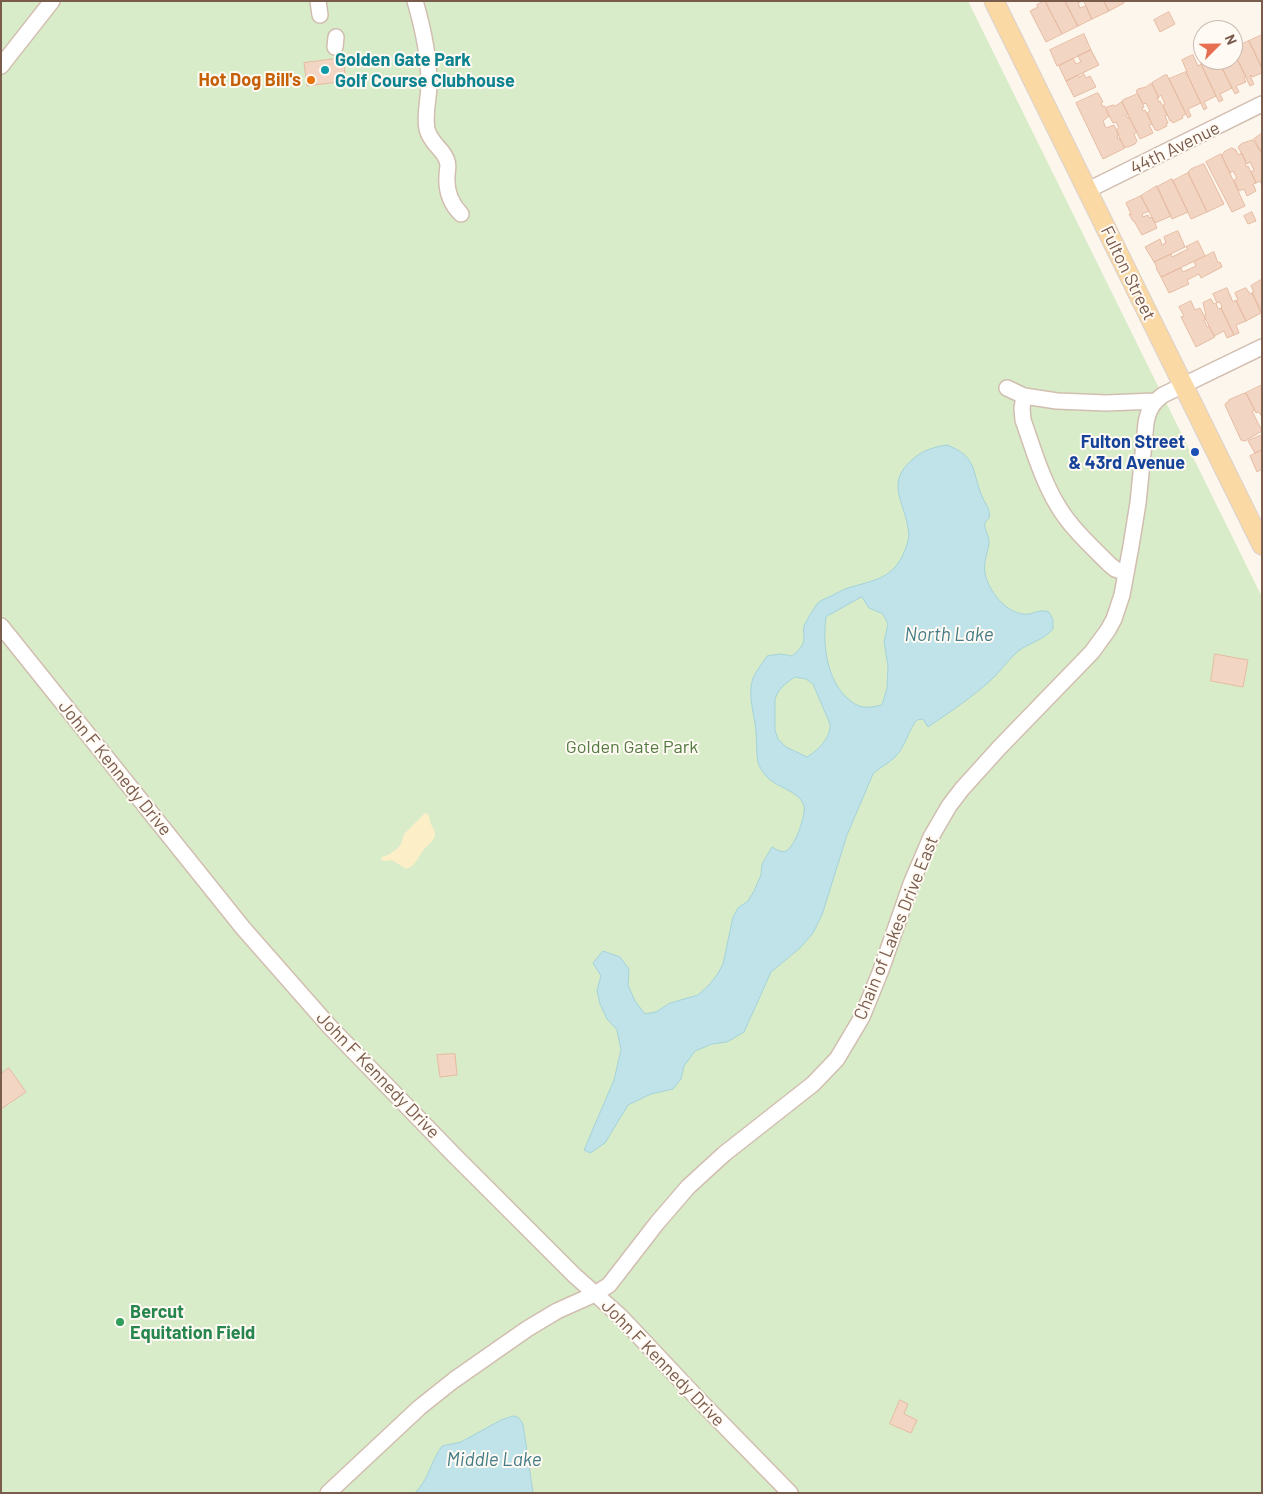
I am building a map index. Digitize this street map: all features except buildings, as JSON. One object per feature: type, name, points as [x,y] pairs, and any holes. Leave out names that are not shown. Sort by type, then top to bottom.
[{"type":"main road","name":"Fulton Street","points":[[994,1],[1262,545]]},
{"type":"street","points":[[2,65],[52,1]]},
{"type":"street","points":[[415,1],[426,42],[430,71],[430,92],[426,117],[427,128],[430,138],[447,160],[448,191],[451,201],[461,214]]},
{"type":"street","name":"44th Avenue","points":[[1088,190],[1262,104]]},
{"type":"street","points":[[1007,388],[1024,396],[1043,400],[1126,403],[1155,401],[1183,385],[1262,347]]},
{"type":"street","points":[[1024,396],[1022,408],[1024,420],[1058,508],[1073,527],[1109,564],[1115,569],[1126,573]]},
{"type":"street","name":"Chain of Lakes Drive East","points":[[328,1493],[420,1407],[454,1380],[527,1329],[557,1311],[603,1290],[614,1280],[657,1223],[698,1177],[724,1154],[813,1084],[837,1059],[865,1010],[911,884],[924,852],[939,824],[962,789],[1031,714],[1080,665],[1108,630],[1122,595],[1138,503],[1147,418],[1150,408],[1155,401]]},
{"type":"street","name":"John F Kennedy Drive","points":[[1,626],[243,928],[330,1027],[455,1156],[569,1269],[620,1316],[790,1493]]},
{"type":"green space","name":"Golden Gate Park","points":[[1,1],[968,1],[1262,597],[1262,1493],[1,1493]]},
{"type":"sand","points":[[425,813],[429,815],[435,836],[415,863],[406,869],[392,860],[381,860],[382,857],[398,848],[404,834]]},
{"type":"water","name":"North Lake","points":[[947,445],[964,454],[969,460],[988,509],[989,518],[986,521],[985,527],[989,543],[985,561],[985,573],[994,593],[1004,605],[1016,612],[1026,614],[1042,611],[1049,612],[1053,620],[1053,629],[1045,636],[1017,652],[983,687],[928,727],[923,719],[917,720],[897,755],[873,774],[847,835],[822,915],[813,933],[800,948],[771,972],[744,1032],[727,1042],[712,1044],[695,1051],[684,1066],[681,1079],[673,1089],[651,1094],[628,1105],[605,1143],[590,1153],[584,1150],[614,1080],[621,1050],[617,1030],[607,1019],[600,1004],[597,990],[601,976],[593,963],[603,951],[620,957],[629,969],[628,985],[635,1001],[645,1014],[656,1012],[670,1003],[698,995],[717,975],[723,964],[733,917],[738,908],[748,901],[754,891],[761,875],[762,864],[772,847],[786,851],[793,844],[804,810],[802,801],[798,797],[770,780],[760,768],[751,699],[753,678],[767,656],[780,654],[792,656],[802,646],[804,626],[819,602],[846,589],[882,577],[895,567],[905,550],[909,537],[906,518],[898,492],[900,476],[905,467],[921,453]],"holes":[[[862,597],[869,608],[883,614],[888,624],[884,642],[888,666],[887,688],[882,705],[872,707],[861,707],[846,697],[832,677],[826,653],[826,617]],[[795,677],[806,679],[813,684],[830,724],[829,734],[823,743],[807,757],[786,747],[778,739],[775,730],[775,699],[784,685]]]},
{"type":"water","name":"Middle Lake","points":[[514,1416],[519,1418],[523,1424],[533,1493],[415,1493],[424,1482],[442,1446],[461,1442],[501,1420]]},
{"type":"place","name":"Golden Gate Park Golf Course Clubhouse","points":[[325,70]]},
{"type":"place","name":"Hot Dog Bill's","points":[[311,80]]},
{"type":"place","name":"Fulton Street & 43rd Avenue","points":[[1195,452]]},
{"type":"place","name":"Bercut Equitation Field","points":[[120,1322]]}]
